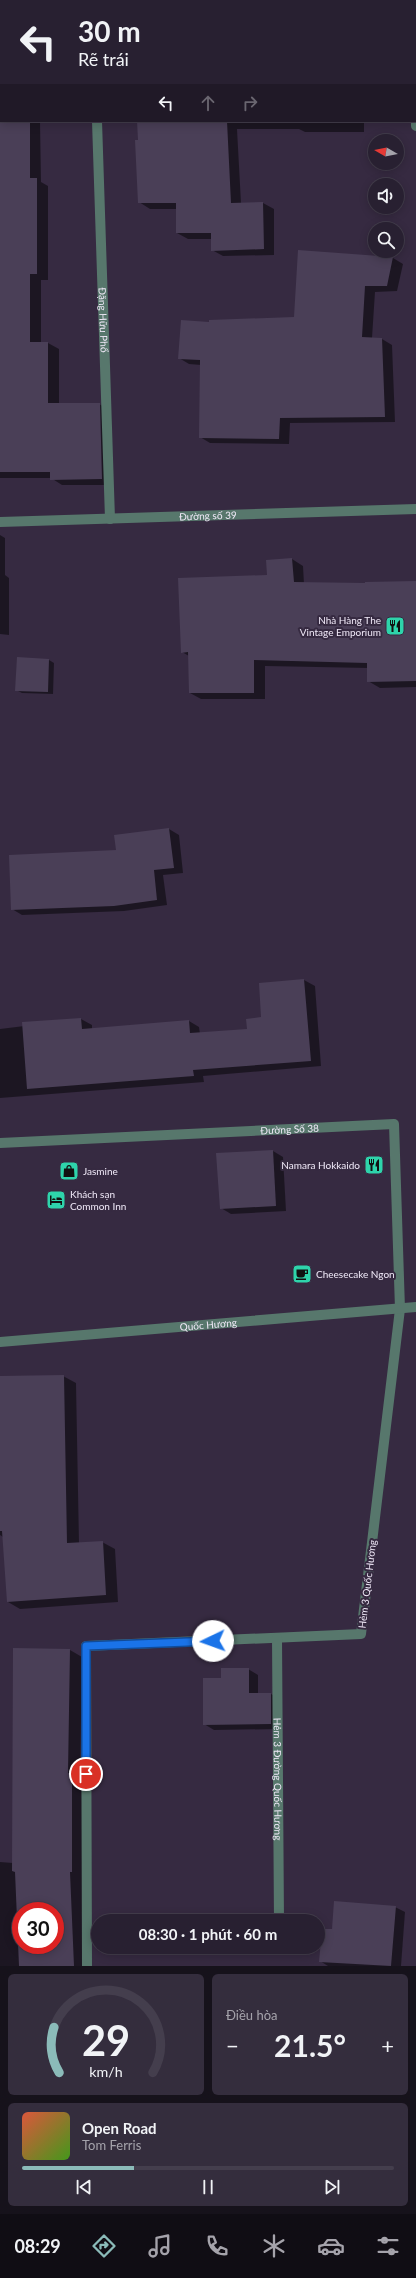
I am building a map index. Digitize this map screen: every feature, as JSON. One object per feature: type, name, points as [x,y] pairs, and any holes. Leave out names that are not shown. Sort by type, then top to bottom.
[{"type":"street","name":"Đặng Hữu Phổ","points":[[97,122],[110,519]]},
{"type":"street","name":"Đường số 39","points":[[0,522],[416,509]]},
{"type":"street","name":"Đường Số 38","points":[[0,1143],[394,1124],[400,1309]]},
{"type":"street","name":"Quốc Hương","points":[[0,1342],[416,1307]]},
{"type":"street","name":"Hẻm 3 Quốc Hương","points":[[87,1966],[86,1646],[361,1634],[400,1309]]},
{"type":"street","name":"Hẻm 3 Đường Quốc Hương","points":[[277,1638],[279,1914]]},
{"type":"building","points":[[0,122],[30,122],[30,178],[37,178],[37,274],[30,274],[30,342],[48,342],[48,403],[100,403],[102,479],[50,480],[50,472],[0,472]]},
{"type":"building","points":[[137,122],[227,122],[231,203],[263,202],[264,249],[211,251],[211,233],[176,233],[176,203],[138,203],[135,140],[138,140]]},
{"type":"building","points":[[298,250],[368,255],[368,258],[393,258],[387,286],[365,286],[362,337],[382,338],[385,417],[280,418],[279,439],[199,438],[200,360],[178,359],[181,320],[209,322],[209,320],[294,317]]},
{"type":"building","points":[[292,558],[294,582],[365,583],[416,581],[416,681],[367,682],[367,663],[254,660],[254,693],[189,693],[188,652],[181,653],[178,578],[267,575],[266,560]]},
{"type":"building","points":[[17,657],[49,659],[48,692],[15,691]]},
{"type":"building","points":[[169,828],[174,868],[154,870],[157,900],[114,906],[11,910],[9,855],[116,850],[114,835]]},
{"type":"building","points":[[304,979],[311,1061],[193,1070],[194,1076],[27,1089],[22,1022],[81,1018],[82,1029],[189,1020],[190,1033],[247,1029],[246,1019],[261,1017],[259,983]]},
{"type":"building","points":[[273,1150],[276,1206],[220,1209],[216,1153]]},
{"type":"building","points":[[64,1375],[67,1543],[103,1541],[106,1595],[7,1602],[2,1531],[0,1531],[0,1376]]},
{"type":"building","points":[[13,1648],[70,1649],[68,1773],[72,1774],[72,1872],[70,1872],[74,1966],[19,1966],[18,1954],[64,1954],[64,1902],[16,1902],[15,1872],[12,1871]]},
{"type":"building","points":[[221,1668],[249,1668],[249,1693],[271,1693],[271,1724],[203,1725],[203,1678],[221,1678]]},
{"type":"building","points":[[334,1901],[396,1906],[391,1966],[319,1962],[320,1954],[325,1954],[325,1929],[332,1929]]},
{"type":"place","name":"Nhà Hàng The Vintage Emporium","points":[[395,626]]},
{"type":"place","name":"Namara Hokkaido","points":[[374,1165]]},
{"type":"place","name":"Jasmine","points":[[69,1171]]},
{"type":"place","name":"Khách sạn Common Inn","points":[[56,1200]]},
{"type":"place","name":"Cheesecake Ngon","points":[[302,1274]]},
{"type":"route","points":[[86,1774],[86,1646],[213,1641]]}]
